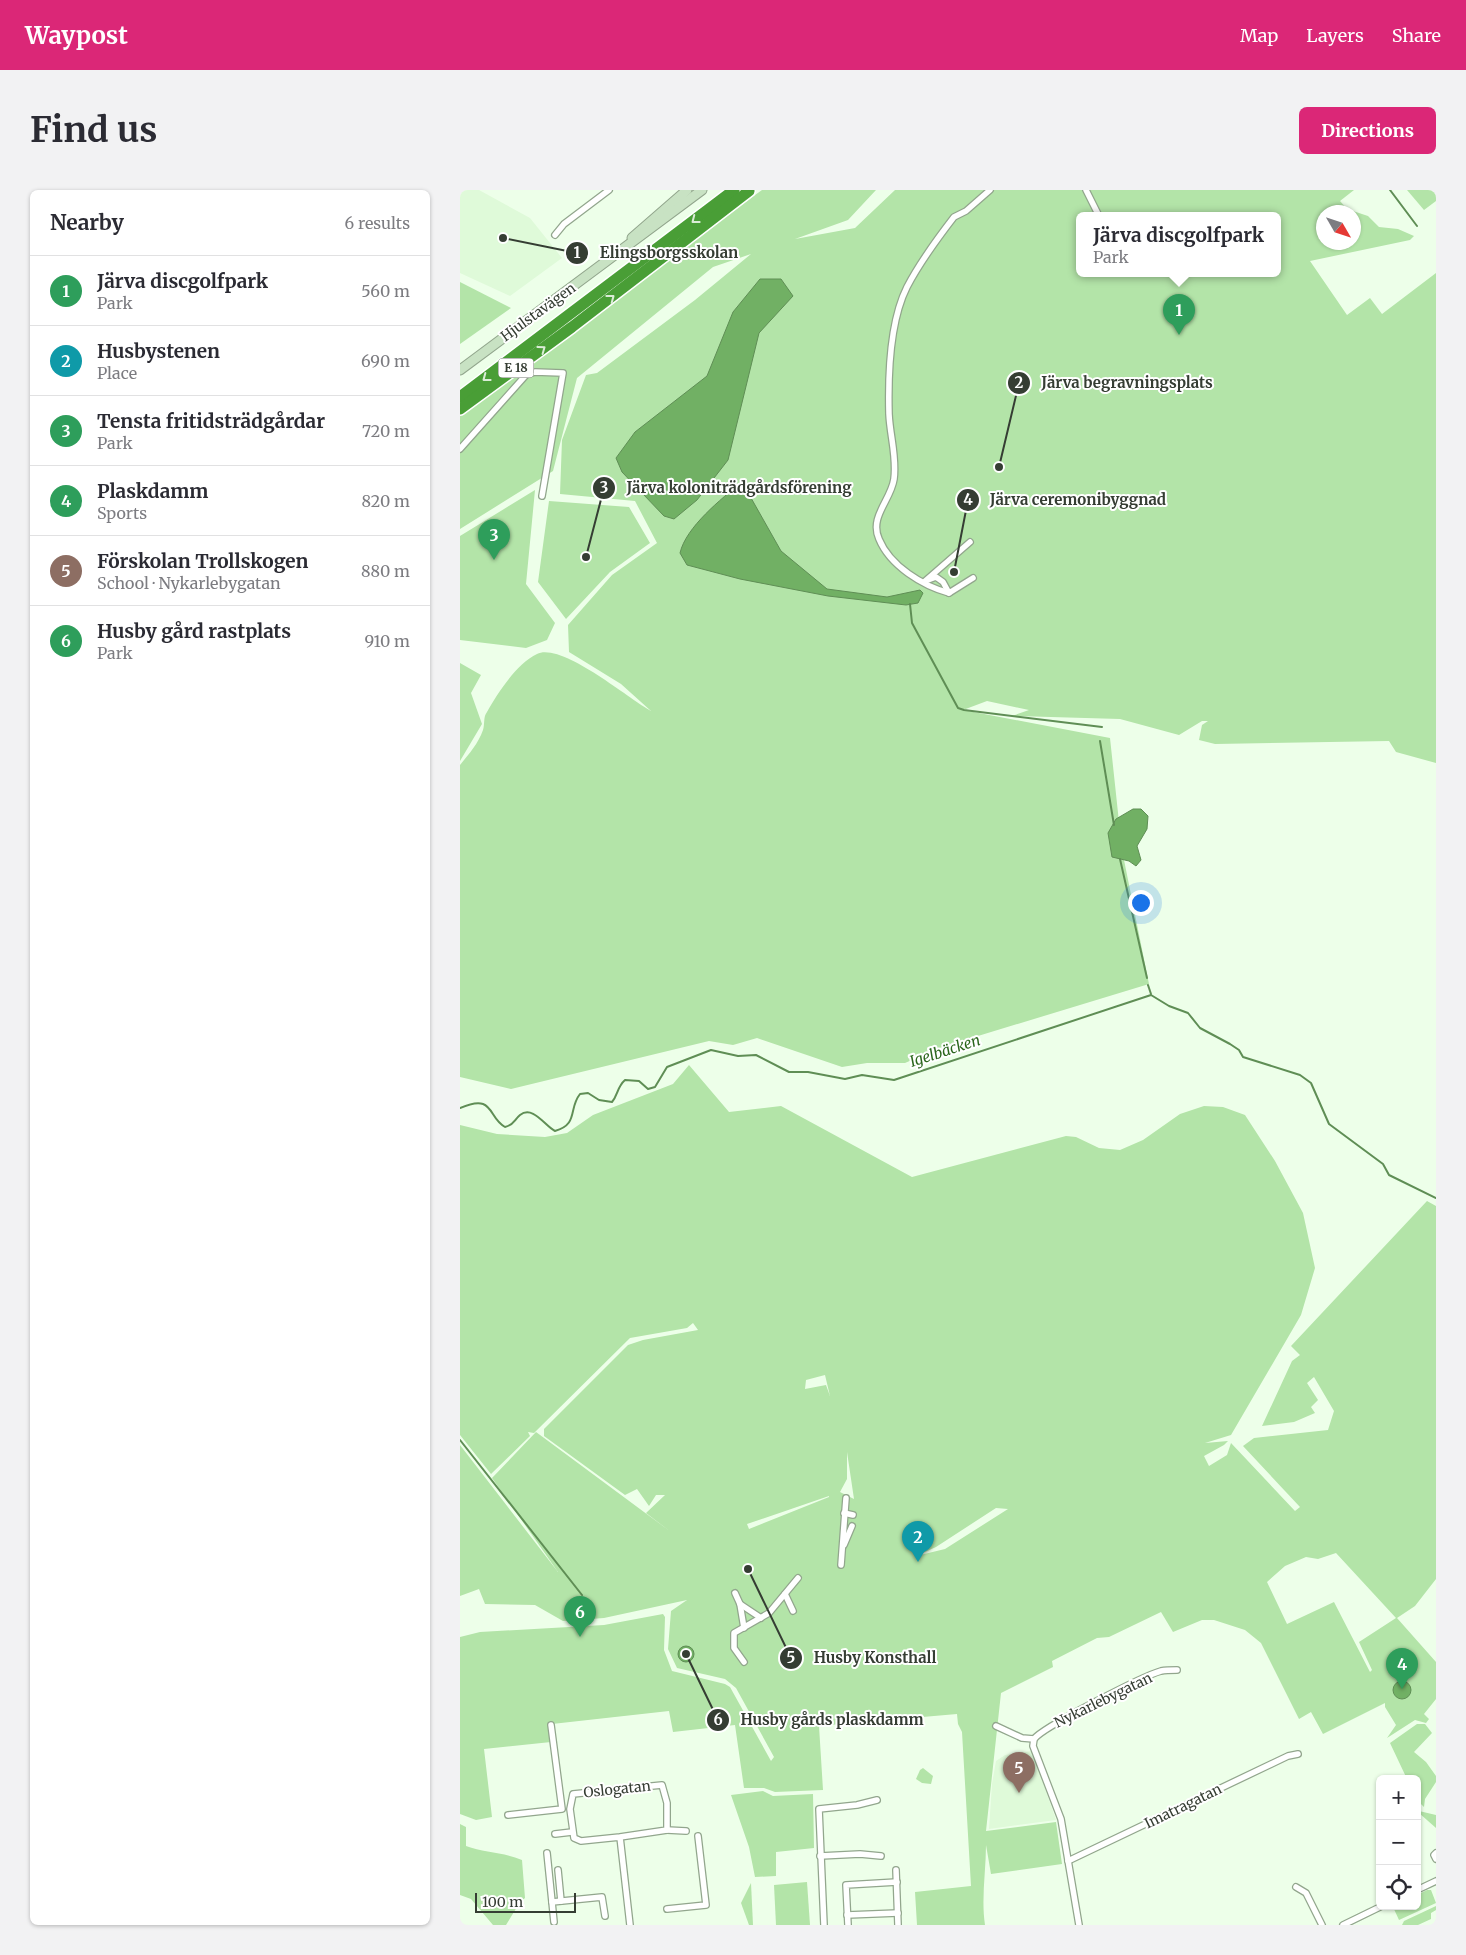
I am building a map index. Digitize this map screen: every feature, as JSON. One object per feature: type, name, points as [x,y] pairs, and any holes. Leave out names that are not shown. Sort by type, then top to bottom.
[{"type":"highway","name":"E 18","points":[[460,409],[734,190]]},
{"type":"highway","name":"E 18","points":[[460,397],[570,322],[749,191]]},
{"type":"main road","name":"Hjulstavägen","points":[[616,254],[641,228],[688,190]]},
{"type":"main road","name":"Hjulstavägen","points":[[460,370],[554,302],[702,190]]},
{"type":"street","points":[[555,235],[564,224],[609,190]]},
{"type":"street","points":[[973,578],[949,593],[938,590],[896,564],[882,546],[876,529],[877,519],[894,480],[894,448],[889,417],[889,373],[898,313],[906,288],[954,217],[966,211],[990,190]]},
{"type":"street","points":[[1086,190],[1097,212]]},
{"type":"street","points":[[460,449],[526,375],[535,372],[563,374],[542,496]]},
{"type":"street","points":[[925,581],[970,542]]},
{"type":"street","points":[[925,581],[936,578],[943,582],[949,593]]},
{"type":"street","points":[[841,1565],[846,1498]]},
{"type":"street","points":[[844,1513],[853,1515]]},
{"type":"street","points":[[842,1549],[852,1526]]},
{"type":"street","points":[[744,1662],[734,1648],[734,1633],[769,1613],[798,1578]]},
{"type":"street","points":[[735,1593],[740,1604],[744,1628]]},
{"type":"street","points":[[784,1594],[793,1610]]},
{"type":"street","points":[[740,1604],[760,1618]]},
{"type":"street","name":"Nykarlebygatan","points":[[1034,1739],[1054,1723],[1161,1671],[1177,1670]]},
{"type":"street","points":[[508,1815],[562,1809],[551,1725]]},
{"type":"street","points":[[996,1726],[1022,1738],[1034,1739],[1033,1746],[1061,1819],[1079,1925]]},
{"type":"street","name":"Imatragatan","points":[[1068,1861],[1288,1756],[1298,1754]]},
{"type":"street","name":"Oslogatan","points":[[572,1832],[570,1800],[573,1794],[658,1784],[665,1791],[667,1830]]},
{"type":"street","points":[[824,1925],[819,1809],[857,1805],[877,1800]]},
{"type":"street","points":[[555,1834],[572,1832],[574,1838],[581,1841],[667,1830],[686,1831]]},
{"type":"street","points":[[667,1909],[706,1905],[698,1836]]},
{"type":"street","points":[[620,1837],[630,1925]]},
{"type":"street","points":[[547,1853],[554,1922]]},
{"type":"street","points":[[1436,1853],[1436,1859]]},
{"type":"street","points":[[820,1856],[881,1856]]},
{"type":"street","points":[[558,1870],[561,1901]]},
{"type":"street","points":[[896,1870],[898,1925]]},
{"type":"street","points":[[1421,1888],[1436,1881]]},
{"type":"street","points":[[848,1925],[846,1885],[896,1882]]},
{"type":"street","points":[[1296,1887],[1306,1893],[1322,1925]]},
{"type":"street","points":[[552,1902],[602,1897],[605,1916]]},
{"type":"street","points":[[1343,1925],[1376,1909]]},
{"type":"street","points":[[847,1915],[898,1913]]},
{"type":"shaded area","points":[[460,190],[479,190],[530,218],[562,258],[510,296],[460,273]]},
{"type":"shaded area","points":[[762,190],[876,190],[848,220],[795,239],[855,228],[895,190],[1354,190],[1340,201],[1344,205],[1316,205],[1316,250],[1361,250],[1361,214],[1368,216],[1379,227],[1398,229],[1414,236],[1410,240],[1310,261],[1347,315],[1370,298],[1382,314],[1436,273],[1436,763],[1396,752],[1389,741],[1215,744],[1199,740],[1202,725],[1208,721],[1202,721],[1179,735],[1120,719],[1012,716],[1029,710],[987,701],[963,710],[1110,738],[1122,850],[1149,984],[942,1047],[905,1063],[867,1063],[842,1067],[757,1038],[733,1045],[709,1041],[511,1089],[460,1077],[460,765],[479,740],[486,714],[502,688],[522,664],[537,654],[548,653],[562,656],[579,664],[651,711],[621,684],[569,652],[568,625],[612,575],[657,543],[635,501],[560,494],[562,440],[586,375],[597,373],[695,300],[751,254],[713,267],[577,378],[553,471],[460,529],[460,407]]},
{"type":"shaded area","points":[[1407,190],[1436,190],[1436,201],[1424,210]]},
{"type":"shaded area","points":[[760,279],[781,279],[793,296],[759,333],[728,460],[697,500],[674,519],[664,516],[622,472],[616,458],[635,432],[707,376],[733,312]]},
{"type":"shaded area","points":[[460,282],[511,308],[460,344]]},
{"type":"shaded area","points":[[742,482],[781,551],[827,589],[887,597],[920,590],[923,593],[918,603],[906,605],[828,596],[740,579],[687,565],[680,553],[689,533],[705,514]]},
{"type":"shaded area","points":[[535,490],[526,584],[555,623],[547,640],[526,648],[460,640],[460,536]]},
{"type":"shaded area","points":[[549,501],[629,507],[650,543],[610,572],[566,619],[538,582]]},
{"type":"shaded area","points":[[460,663],[481,675],[471,693],[482,724],[460,761]]},
{"type":"shaded area","points":[[1133,809],[1141,809],[1148,816],[1147,829],[1137,846],[1141,860],[1136,866],[1129,861],[1112,857],[1108,833],[1116,819]]},
{"type":"shaded area","points":[[689,1065],[729,1112],[781,1106],[912,1177],[1066,1136],[1076,1137],[1099,1148],[1120,1150],[1143,1140],[1180,1114],[1204,1106],[1223,1107],[1245,1115],[1275,1161],[1303,1213],[1315,1268],[1301,1315],[1231,1435],[1205,1443],[1228,1441],[1204,1456],[1209,1466],[1227,1455],[1231,1443],[1295,1511],[1300,1507],[1243,1446],[1254,1438],[1328,1430],[1334,1411],[1314,1377],[1307,1383],[1318,1400],[1311,1407],[1315,1413],[1294,1422],[1262,1426],[1292,1361],[1300,1355],[1291,1346],[1427,1201],[1436,1206],[1436,1579],[1415,1606],[1397,1618],[1436,1662],[1436,1699],[1424,1714],[1429,1719],[1426,1723],[1415,1720],[1387,1738],[1396,1725],[1385,1707],[1385,1703],[1323,1734],[1311,1712],[1299,1719],[1261,1643],[1245,1630],[1214,1620],[1202,1620],[1173,1632],[1161,1612],[1109,1637],[1097,1638],[1052,1661],[1053,1667],[1001,1693],[986,1831],[1056,1822],[1062,1864],[991,1874],[986,1845],[985,1925],[917,1925],[915,1892],[971,1886],[962,1732],[958,1724],[957,1714],[819,1726],[823,1790],[775,1792],[764,1788],[744,1788],[735,1725],[673,1732],[669,1711],[552,1724],[551,1742],[484,1749],[492,1817],[476,1820],[460,1814],[460,1637],[480,1632],[604,1625],[663,1614],[665,1617],[664,1650],[672,1671],[725,1684],[730,1687],[771,1761],[774,1757],[736,1688],[725,1679],[677,1668],[668,1649],[671,1611],[687,1600],[604,1618],[563,1621],[535,1605],[485,1604],[479,1589],[460,1596],[460,1445],[558,1572],[492,1478],[536,1432],[671,1532],[646,1513],[665,1495],[656,1495],[649,1506],[637,1489],[625,1495],[544,1436],[544,1429],[628,1345],[643,1340],[698,1330],[693,1323],[687,1328],[630,1338],[534,1433],[528,1432],[530,1436],[491,1474],[460,1435],[460,1125],[497,1134],[545,1137],[567,1133],[593,1115],[673,1084]],"holes":[[[825,1375],[830,1396],[826,1385],[805,1389],[806,1380]],[[847,1452],[854,1499],[840,1492],[847,1479]],[[829,1496],[749,1529],[747,1524]],[[996,1508],[1008,1509],[945,1549],[916,1556],[936,1547]],[[1336,1553],[1396,1618],[1359,1642],[1372,1670],[1370,1672],[1334,1602],[1287,1624],[1267,1582],[1285,1566],[1306,1557],[1318,1559]]]},
{"type":"shaded area","points":[[683,1646],[689,1646],[694,1651],[692,1660],[683,1662],[678,1657],[678,1651]]},
{"type":"shaded area","points":[[1402,1681],[1408,1684],[1411,1690],[1408,1696],[1402,1699],[1396,1696],[1393,1690],[1396,1684]]},
{"type":"shaded area","points":[[1417,1724],[1425,1724],[1432,1733],[1414,1752],[1426,1762],[1436,1776],[1436,1782],[1425,1799],[1424,1807],[1421,1804],[1421,1775],[1405,1775],[1390,1743]]},
{"type":"shaded area","points":[[1032,1751],[1056,1820],[989,1829],[992,1784],[996,1761],[1005,1755]]},
{"type":"shaded area","points":[[923,1768],[933,1776],[931,1784],[922,1783],[916,1779]]},
{"type":"shaded area","points":[[763,1791],[773,1796],[813,1794],[814,1848],[776,1852],[776,1876],[755,1877],[749,1847],[731,1795]]},
{"type":"shaded area","points":[[1421,1811],[1436,1815],[1436,1828],[1421,1815]]},
{"type":"shaded area","points":[[460,1824],[466,1827],[466,1846],[522,1860],[525,1898],[520,1902],[506,1925],[493,1925],[471,1899],[460,1895]]},
{"type":"shaded area","points":[[807,1882],[810,1925],[776,1925],[774,1885]]},
{"type":"shaded area","points":[[751,1883],[753,1925],[749,1925],[741,1903]]},
{"type":"shaded area","points":[[1431,1890],[1436,1903],[1421,1910],[1421,1893]]},
{"type":"shaded area","points":[[1436,1906],[1436,1910],[1431,1913],[1431,1919],[1418,1925],[1402,1925],[1404,1921]]},
{"type":"shaded area","points":[[1394,1910],[1421,1910],[1399,1920]]},
{"type":"waterway","points":[[1390,190],[1417,226]]},
{"type":"waterway","points":[[910,604],[912,623],[958,708],[1102,727]]},
{"type":"waterway","points":[[1100,741],[1114,825]]},
{"type":"waterway","points":[[1120,859],[1147,978]]},
{"type":"waterway","points":[[1148,985],[1151,994]]},
{"type":"waterway","name":"Igelbäcken","points":[[460,1108],[479,1103],[485,1105],[499,1123],[505,1127],[512,1124],[520,1115],[530,1113],[539,1117],[555,1131],[562,1128],[570,1120],[574,1105],[580,1094],[588,1093],[599,1100],[612,1102],[620,1085],[625,1080],[639,1081],[648,1089],[655,1087],[667,1067],[711,1050],[738,1056],[756,1055],[789,1072],[808,1072],[845,1079],[862,1075],[894,1080],[1151,995],[1169,1006],[1188,1013],[1200,1028],[1239,1050],[1243,1057],[1300,1075],[1311,1083],[1329,1124],[1383,1164],[1389,1175],[1436,1198]]},
{"type":"waterway","points":[[460,1440],[582,1595]]},
{"type":"place","name":"Elingsborgsskolan","points":[[503,238]]},
{"type":"place","name":"Järva discgolfpark","points":[[1179,335]]},
{"type":"place","name":"Järva begravningsplats","points":[[999,467]]},
{"type":"place","name":"Järva koloniträdgårdsförening","points":[[586,557]]},
{"type":"place","name":"Tensta fritidsträdgårdar","points":[[494,560]]},
{"type":"place","name":"Järva ceremonibyggnad","points":[[954,572]]},
{"type":"place","name":"Husbystenen","points":[[918,1562]]},
{"type":"place","name":"Husby Konsthall","points":[[748,1569]]},
{"type":"place","name":"Husby gård rastplats","points":[[580,1637]]},
{"type":"place","name":"Husby gårds plaskdamm","points":[[686,1654]]},
{"type":"place","name":"Plaskdamm","points":[[1402,1689]]},
{"type":"place","name":"Förskolan Trollskogen","points":[[1019,1793]]}]
